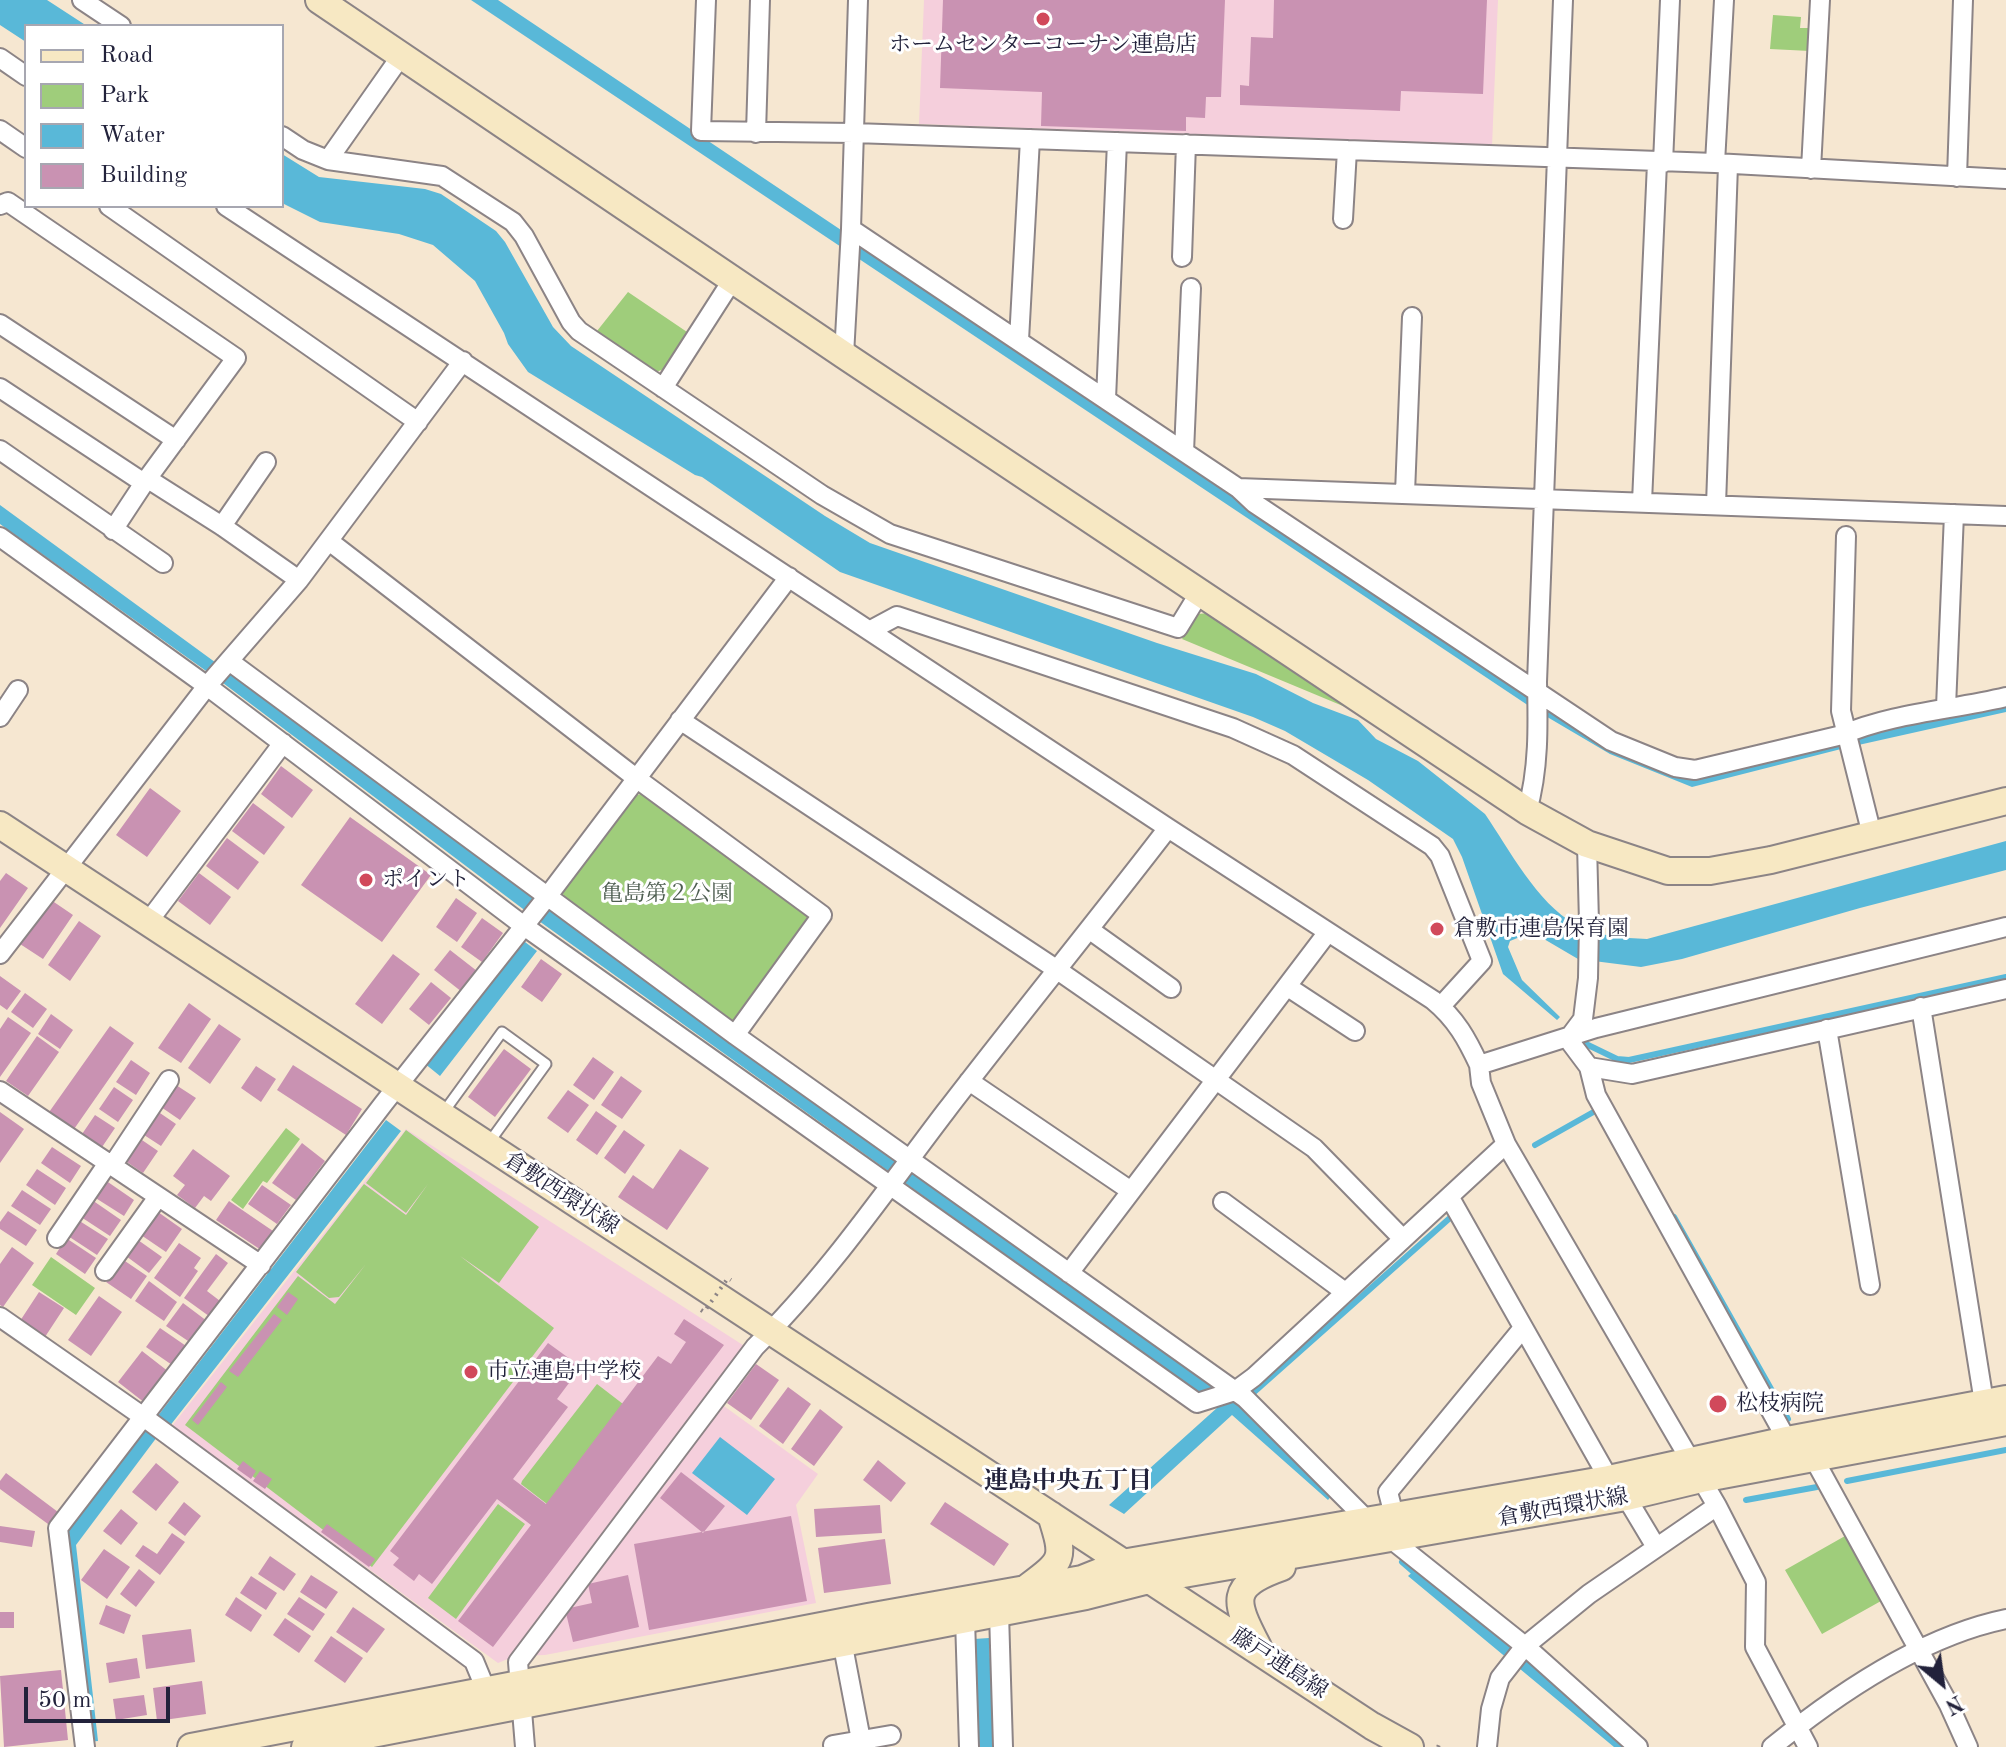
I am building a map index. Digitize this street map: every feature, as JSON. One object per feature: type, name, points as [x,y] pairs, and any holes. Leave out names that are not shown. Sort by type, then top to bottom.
[{"type":"street","points":[[82,0],[118,24]]},
{"type":"street","points":[[319,0],[1527,811],[1587,844],[1668,871],[1710,871],[1771,860],[2006,801]]},
{"type":"street","points":[[706,0],[701,131],[1186,144],[1721,164],[2006,179]]},
{"type":"street","points":[[756,133],[760,0]]},
{"type":"street","points":[[844,355],[858,0]]},
{"type":"street","points":[[1527,811],[1534,789],[1563,0]]},
{"type":"street","points":[[1642,502],[1670,0]]},
{"type":"street","points":[[1716,505],[1724,0]]},
{"type":"street","points":[[1811,169],[1820,0]]},
{"type":"street","points":[[1957,177],[1963,0]]},
{"type":"street","points":[[328,160],[401,56]]},
{"type":"street","points":[[0,58],[24,75]]},
{"type":"street","points":[[0,130],[24,147]]},
{"type":"street","points":[[284,137],[303,150],[328,160],[442,176],[513,222],[579,331],[822,495],[890,534],[1178,628],[1200,592]]},
{"type":"street","points":[[1019,340],[1030,139]]},
{"type":"street","points":[[1106,399],[1117,142]]},
{"type":"street","points":[[1182,257],[1186,144]]},
{"type":"street","points":[[1343,219],[1347,150]]},
{"type":"street","points":[[0,205],[8,202],[236,358],[113,530]]},
{"type":"street","points":[[112,208],[418,422]]},
{"type":"street","points":[[229,208],[1441,1006],[1463,1030],[1479,1065],[1481,1083],[1506,1144],[1717,1506],[1756,1582],[1755,1647],[1808,1747]]},
{"type":"street","points":[[851,232],[1019,340],[1238,488],[1254,503],[1537,701],[1611,741],[1684,770],[1695,770],[1849,739],[1946,707],[1963,707],[2006,697]]},
{"type":"street","points":[[663,388],[733,279]]},
{"type":"street","points":[[1184,452],[1191,288]]},
{"type":"street","points":[[1405,493],[1412,317]]},
{"type":"street","points":[[0,324],[176,440]]},
{"type":"street","points":[[0,954],[209,684],[299,580],[463,361]]},
{"type":"street","points":[[0,388],[222,526],[299,580]]},
{"type":"street","points":[[0,450],[163,563]]},
{"type":"street","points":[[222,526],[266,462]]},
{"type":"street","points":[[1238,488],[2006,516]]},
{"type":"street","points":[[1946,707],[1954,514]]},
{"type":"street","points":[[1846,536],[1841,711],[1872,835]]},
{"type":"street","points":[[0,537],[209,684],[283,743],[527,923],[894,1181],[1197,1403],[1231,1392],[1450,1198],[1506,1144]]},
{"type":"street","points":[[329,541],[636,778],[822,915],[735,1035]]},
{"type":"street","points":[[85,1747],[58,1528],[527,923],[789,577]]},
{"type":"street","points":[[871,630],[897,616],[1233,728],[1293,755],[1432,846],[1440,856],[1482,961],[1441,1006]]},
{"type":"street","points":[[228,663],[545,899],[1231,1392],[1245,1398],[1367,1520]]},
{"type":"street","points":[[0,717],[18,690]]},
{"type":"street","points":[[680,720],[1056,969],[1314,1148],[1403,1239]]},
{"type":"street","points":[[148,922],[283,743]]},
{"type":"street","name":"倉敷西環状線","points":[[0,825],[1149,1580],[1331,1550],[1392,1526],[1618,1488],[1696,1470],[1787,1440],[1996,1413]]},
{"type":"street","points":[[525,1747],[518,1662],[755,1347],[787,1316],[1168,828]]},
{"type":"street","points":[[1568,1039],[1583,1019],[1588,978],[1587,844]]},
{"type":"street","points":[[1479,1065],[1596,1028],[2006,927]]},
{"type":"street","points":[[1090,930],[1171,988]]},
{"type":"street","points":[[1069,1273],[1328,932]]},
{"type":"street","points":[[1288,987],[1355,1031]]},
{"type":"street","points":[[1589,1067],[1632,1074],[2006,989]]},
{"type":"street","points":[[1921,1007],[1996,1413]]},
{"type":"street","points":[[1827,1029],[1870,1285]]},
{"type":"street","points":[[1568,1039],[1589,1067],[1596,1095],[1787,1440]]},
{"type":"street","points":[[57,1238],[169,1080]]},
{"type":"street","points":[[969,1081],[1131,1191]]},
{"type":"street","points":[[0,1091],[261,1265]]},
{"type":"street","points":[[105,1271],[158,1197]]},
{"type":"street","points":[[1450,1198],[1523,1328],[1656,1547]]},
{"type":"street","points":[[1223,1202],[1345,1292]]},
{"type":"street","points":[[0,1317],[145,1418],[474,1661],[486,1690]]},
{"type":"street","points":[[1523,1328],[1388,1492],[1392,1526],[1519,1654],[1638,1747]]},
{"type":"street","name":"倉敷西環状線","points":[[1696,1470],[1814,1459],[1996,1413]]},
{"type":"street","points":[[1814,1459],[1949,1705],[1968,1747]]},
{"type":"street","points":[[1487,1747],[1491,1709],[1500,1678],[1519,1654],[1589,1594],[1717,1506]]},
{"type":"street","points":[[1025,1589],[1055,1567],[1059,1542],[1051,1515]]},
{"type":"street","name":"倉敷西環状線","points":[[1122,1563],[1367,1520],[1392,1526]]},
{"type":"street","points":[[1259,1650],[1240,1612],[1241,1597],[1247,1584],[1260,1575],[1331,1550]]},
{"type":"street","points":[[305,1747],[520,1695],[1082,1579],[1122,1563]]},
{"type":"street","points":[[191,1747],[486,1690],[520,1695],[842,1641],[1086,1596],[1149,1580]]},
{"type":"street","name":"藤戸連島線","points":[[1149,1580],[1372,1726],[1410,1747]]},
{"type":"street","points":[[999,1613],[1003,1747]]},
{"type":"street","points":[[965,1619],[969,1747]]},
{"type":"street","points":[[1772,1747],[1797,1726],[1870,1677],[1949,1636],[2006,1619]]},
{"type":"street","points":[[842,1641],[861,1740]]},
{"type":"street","points":[[833,1745],[891,1735]]},
{"type":"lane","points":[[441,1115],[502,1032],[546,1064],[487,1146]]},
{"type":"path","points":[[701,1310],[704,1312],[728,1278],[731,1280]]},
{"type":"shaded area","points":[[924,0],[1498,0],[1492,146],[919,124]]},
{"type":"shaded area","name":"市立連島中学校","points":[[406,1129],[746,1347],[710,1396],[818,1474],[796,1505],[816,1603],[545,1655],[515,1656],[498,1663],[172,1426]]},
{"type":"green space","points":[[1773,15],[1801,17],[1800,28],[1812,28],[1810,51],[1770,49]]},
{"type":"green space","points":[[628,292],[690,334],[667,368],[656,372],[597,331]]},
{"type":"green space","points":[[1210,613],[1367,716],[1182,639],[1197,614]]},
{"type":"green space","name":"亀島第２公園","points":[[643,793],[812,913],[813,921],[736,1019],[728,1022],[567,902],[562,892],[632,797]]},
{"type":"green space","points":[[286,1128],[300,1139],[243,1209],[231,1200]]},
{"type":"green space","points":[[406,1130],[539,1227],[499,1283],[460,1256],[554,1328],[372,1567],[185,1425],[298,1276],[335,1304],[366,1264],[339,1297],[329,1298],[296,1272],[364,1184],[406,1215],[428,1184],[406,1213],[366,1183]]},
{"type":"green space","points":[[51,1257],[95,1288],[76,1315],[32,1285]]},
{"type":"green space","points":[[597,1384],[623,1404],[547,1504],[521,1484],[522,1481]]},
{"type":"green space","points":[[498,1504],[525,1524],[456,1619],[428,1598]]},
{"type":"green space","points":[[1845,1536],[1881,1601],[1822,1634],[1785,1570]]},
{"type":"water","points":[[0,0],[47,0],[84,24],[24,24],[24,41],[0,25]]},
{"type":"water","points":[[471,0],[498,0],[844,232],[1675,772],[2006,701],[2006,712],[1692,787],[1610,754],[1532,708]]},
{"type":"water","points":[[284,155],[319,177],[425,189],[441,194],[496,231],[553,327],[571,346],[825,516],[870,543],[1157,643],[1256,674],[1313,703],[1358,720],[1376,739],[1418,761],[1485,814],[1548,903],[1583,928],[1610,936],[1647,939],[2006,841],[2006,870],[1682,959],[1641,967],[1578,959],[1532,932],[1510,941],[1508,947],[1522,980],[1560,1017],[1557,1020],[1503,974],[1453,839],[1368,780],[1285,731],[1253,717],[840,572],[702,477],[528,372],[508,344],[475,281],[433,245],[399,234],[320,222],[284,204]]},
{"type":"water","points":[[0,505],[535,896],[547,908],[1245,1406],[1249,1417],[1332,1495],[1328,1500],[1232,1415],[1124,1514],[1109,1505],[1218,1407],[539,921],[223,683],[0,524]]},
{"type":"water","points":[[521,939],[537,951],[440,1076],[424,1063]]},
{"type":"water","points":[[386,1120],[401,1131],[169,1427],[157,1417]]},
{"type":"water","points":[[145,1428],[157,1437],[76,1545],[98,1741],[87,1742],[64,1536]]},
{"type":"water","points":[[720,1437],[775,1479],[747,1515],[692,1473]]},
{"type":"water","points":[[1417,1568],[1629,1747],[1614,1747],[1408,1576]]},
{"type":"water","points":[[989,1638],[994,1747],[978,1747],[974,1639]]},
{"type":"building","points":[[943,0],[1225,0],[1221,97],[1206,97],[1205,118],[1186,117],[1186,131],[1041,126],[1042,92],[940,88]]},
{"type":"building","points":[[1274,0],[1487,0],[1483,94],[1401,91],[1400,111],[1240,105],[1240,85],[1249,86],[1251,37],[1273,38]]},
{"type":"building","points":[[281,766],[313,790],[292,818],[261,794]]},
{"type":"building","points":[[150,788],[181,811],[147,857],[116,835]]},
{"type":"building","points":[[253,803],[285,827],[264,855],[232,831]]},
{"type":"building","name":"ポイント","points":[[350,817],[431,875],[382,942],[301,885]]},
{"type":"building","points":[[227,838],[259,862],[238,890],[206,866]]},
{"type":"building","points":[[6,873],[28,888],[0,928],[0,881]]},
{"type":"building","points":[[199,873],[231,897],[210,925],[178,901]]},
{"type":"building","points":[[456,898],[477,913],[457,942],[436,927]]},
{"type":"building","points":[[51,900],[73,915],[43,959],[20,944]]},
{"type":"building","points":[[482,918],[503,933],[482,962],[461,947]]},
{"type":"building","points":[[79,921],[101,936],[70,981],[48,965]]},
{"type":"building","points":[[450,950],[477,971],[462,992],[434,970]]},
{"type":"building","points":[[393,954],[420,974],[382,1024],[355,1004]]},
{"type":"building","points":[[541,959],[562,974],[542,1002],[521,987]]},
{"type":"building","points":[[0,976],[21,991],[7,1010],[0,1005]]},
{"type":"building","points":[[431,982],[451,998],[429,1025],[409,1009]]},
{"type":"building","points":[[25,993],[47,1009],[33,1028],[11,1012]]},
{"type":"building","points":[[189,1003],[211,1019],[181,1063],[158,1048]]},
{"type":"building","points":[[51,1014],[73,1030],[60,1049],[38,1034]]},
{"type":"building","points":[[8,1017],[31,1033],[0,1077],[0,1029]]},
{"type":"building","points":[[219,1024],[241,1039],[210,1084],[188,1068]]},
{"type":"building","points":[[110,1026],[134,1043],[72,1132],[47,1115]]},
{"type":"building","points":[[37,1036],[59,1052],[28,1096],[6,1081]]},
{"type":"building","points":[[504,1049],[531,1069],[495,1117],[468,1097]]},
{"type":"building","points":[[593,1057],[614,1072],[594,1100],[573,1085]]},
{"type":"building","points":[[131,1060],[150,1073],[136,1095],[116,1082]]},
{"type":"building","points":[[293,1065],[362,1109],[346,1135],[277,1090]]},
{"type":"building","points":[[256,1066],[276,1079],[261,1102],[241,1088]]},
{"type":"building","points":[[621,1076],[642,1091],[622,1119],[601,1105]]},
{"type":"building","points":[[176,1085],[196,1098],[180,1120],[161,1107]]},
{"type":"building","points":[[114,1087],[133,1100],[118,1122],[99,1109]]},
{"type":"building","points":[[568,1090],[589,1105],[568,1133],[547,1118]]},
{"type":"building","points":[[157,1111],[176,1124],[161,1146],[141,1133]]},
{"type":"building","points":[[596,1111],[617,1126],[597,1155],[576,1140]]},
{"type":"building","points":[[0,1112],[24,1129],[0,1163]]},
{"type":"building","points":[[95,1115],[115,1128],[100,1150],[80,1137]]},
{"type":"building","points":[[624,1130],[645,1145],[625,1174],[604,1158]]},
{"type":"building","points":[[139,1138],[158,1151],[143,1173],[124,1160]]},
{"type":"building","points":[[302,1143],[325,1161],[296,1200],[272,1183]]},
{"type":"building","points":[[52,1147],[81,1166],[70,1183],[41,1163]]},
{"type":"building","points":[[193,1149],[230,1176],[211,1201],[204,1196],[195,1208],[177,1195],[185,1185],[173,1176]]},
{"type":"building","points":[[680,1149],[709,1168],[667,1230],[618,1197],[633,1175],[653,1189]]},
{"type":"building","points":[[37,1169],[66,1188],[55,1205],[26,1185]]},
{"type":"building","points":[[105,1180],[134,1200],[124,1216],[94,1197]]},
{"type":"building","points":[[262,1185],[291,1205],[277,1224],[248,1204]]},
{"type":"building","points":[[22,1190],[51,1209],[40,1225],[11,1206]]},
{"type":"building","points":[[92,1200],[121,1220],[110,1236],[81,1217]]},
{"type":"building","points":[[229,1201],[273,1231],[261,1250],[216,1220]]},
{"type":"building","points":[[8,1211],[37,1230],[26,1246],[0,1229],[0,1222]]},
{"type":"building","points":[[158,1212],[182,1229],[166,1252],[141,1235]]},
{"type":"building","points":[[78,1220],[108,1239],[97,1255],[68,1236]]},
{"type":"building","points":[[66,1238],[96,1258],[85,1274],[56,1254]]},
{"type":"building","points":[[138,1240],[162,1257],[149,1273],[126,1256]]},
{"type":"building","points":[[179,1243],[201,1258],[194,1268],[198,1271],[180,1297],[154,1278]]},
{"type":"building","points":[[12,1247],[34,1263],[3,1307],[0,1305],[0,1264]]},
{"type":"building","points":[[216,1254],[228,1263],[207,1291],[224,1304],[213,1319],[184,1298]]},
{"type":"building","points":[[122,1259],[147,1276],[131,1299],[106,1282]]},
{"type":"building","points":[[149,1281],[177,1302],[164,1321],[135,1301]]},
{"type":"building","points":[[39,1292],[64,1308],[45,1337],[20,1321]]},
{"type":"building","points":[[288,1292],[298,1299],[287,1315],[277,1307]]},
{"type":"building","points":[[99,1296],[122,1312],[91,1356],[68,1340]]},
{"type":"building","points":[[183,1303],[207,1321],[191,1343],[166,1326]]},
{"type":"building","points":[[274,1314],[282,1320],[238,1377],[229,1371]]},
{"type":"building","points":[[684,1319],[724,1345],[493,1647],[458,1621],[531,1525],[497,1499],[432,1584],[419,1574],[414,1581],[393,1565],[399,1558],[390,1551],[548,1343],[581,1367],[557,1399],[568,1407],[513,1479],[546,1504],[658,1356],[671,1364],[686,1342],[674,1334]]},
{"type":"building","points":[[160,1328],[189,1348],[175,1367],[146,1347]]},
{"type":"building","points":[[142,1351],[169,1372],[145,1403],[118,1382]]},
{"type":"building","points":[[756,1364],[779,1380],[751,1420],[727,1403]]},
{"type":"building","points":[[221,1382],[227,1387],[198,1425],[192,1420]]},
{"type":"building","points":[[788,1387],[811,1404],[783,1444],[759,1426]]},
{"type":"building","points":[[820,1409],[843,1427],[814,1466],[791,1449]]},
{"type":"building","points":[[878,1460],[906,1483],[891,1502],[863,1480]]},
{"type":"building","points":[[243,1461],[256,1471],[251,1479],[237,1469]]},
{"type":"building","points":[[156,1463],[179,1482],[156,1511],[132,1492]]},
{"type":"building","points":[[260,1471],[272,1479],[265,1489],[253,1481]]},
{"type":"building","points":[[681,1472],[725,1506],[703,1533],[660,1498]]},
{"type":"building","points":[[6,1473],[58,1512],[48,1524],[0,1489],[0,1481]]},
{"type":"building","points":[[184,1502],[201,1516],[185,1536],[168,1523]]},
{"type":"building","points":[[945,1502],[1009,1544],[994,1566],[930,1524]]},
{"type":"building","points":[[880,1505],[882,1533],[816,1537],[814,1509]]},
{"type":"building","points":[[121,1509],[138,1523],[121,1545],[103,1531]]},
{"type":"building","points":[[791,1516],[807,1601],[649,1630],[634,1544]]},
{"type":"building","points":[[327,1524],[375,1559],[369,1567],[321,1532]]},
{"type":"building","points":[[0,1526],[35,1531],[32,1547],[0,1542]]},
{"type":"building","points":[[172,1533],[185,1542],[160,1575],[135,1556],[143,1545],[157,1554]]},
{"type":"building","points":[[885,1539],[891,1584],[824,1593],[818,1548]]},
{"type":"building","points":[[104,1549],[130,1567],[107,1599],[81,1580]]},
{"type":"building","points":[[270,1556],[296,1574],[284,1591],[258,1574]]},
{"type":"building","points":[[139,1569],[155,1582],[136,1607],[120,1594]]},
{"type":"building","points":[[311,1575],[338,1592],[326,1609],[300,1592]]},
{"type":"building","points":[[628,1575],[639,1627],[573,1642],[565,1609],[592,1603],[588,1584]]},
{"type":"building","points":[[251,1576],[277,1593],[266,1610],[240,1593]]},
{"type":"building","points":[[236,1597],[262,1615],[251,1632],[225,1615]]},
{"type":"building","points":[[299,1597],[325,1614],[313,1631],[287,1614]]},
{"type":"building","points":[[106,1605],[131,1615],[124,1634],[99,1624]]},
{"type":"building","points":[[353,1607],[385,1629],[367,1653],[336,1632]]},
{"type":"building","points":[[0,1612],[14,1612],[14,1628],[0,1628]]},
{"type":"building","points":[[285,1618],[311,1636],[299,1653],[273,1635]]},
{"type":"building","points":[[191,1629],[195,1662],[146,1669],[142,1635]]},
{"type":"building","points":[[331,1636],[363,1658],[345,1683],[314,1661]]},
{"type":"building","points":[[137,1658],[140,1678],[109,1683],[106,1663]]},
{"type":"building","points":[[61,1670],[68,1740],[4,1747],[0,1676]]},
{"type":"building","points":[[202,1681],[206,1714],[157,1721],[153,1688]]},
{"type":"building","points":[[144,1695],[147,1715],[116,1720],[113,1699]]},
{"type":"waterway","points":[[1586,1044],[1617,1059],[1629,1060],[2006,977]]},
{"type":"waterway","points":[[1535,1145],[1597,1110]]},
{"type":"waterway","points":[[1253,1393],[1451,1217]]},
{"type":"waterway","points":[[1674,1217],[1788,1419]]},
{"type":"waterway","points":[[1847,1481],[2006,1450]]},
{"type":"waterway","points":[[1746,1500],[1817,1487]]},
{"type":"waterway","points":[[1402,1562],[1417,1575]]},
{"type":"place","name":"ホームセンターコーナン連島店","points":[[1043,19]]},
{"type":"place","name":"ポイント","points":[[366,880]]},
{"type":"place","name":"倉敷市連島保育園","points":[[1437,929]]},
{"type":"place","name":"市立連島中学校","points":[[471,1372]]},
{"type":"place","name":"松枝病院","points":[[1718,1404]]},
{"type":"district","name":"連島中央五丁目","points":[[1068,1482]]}]
